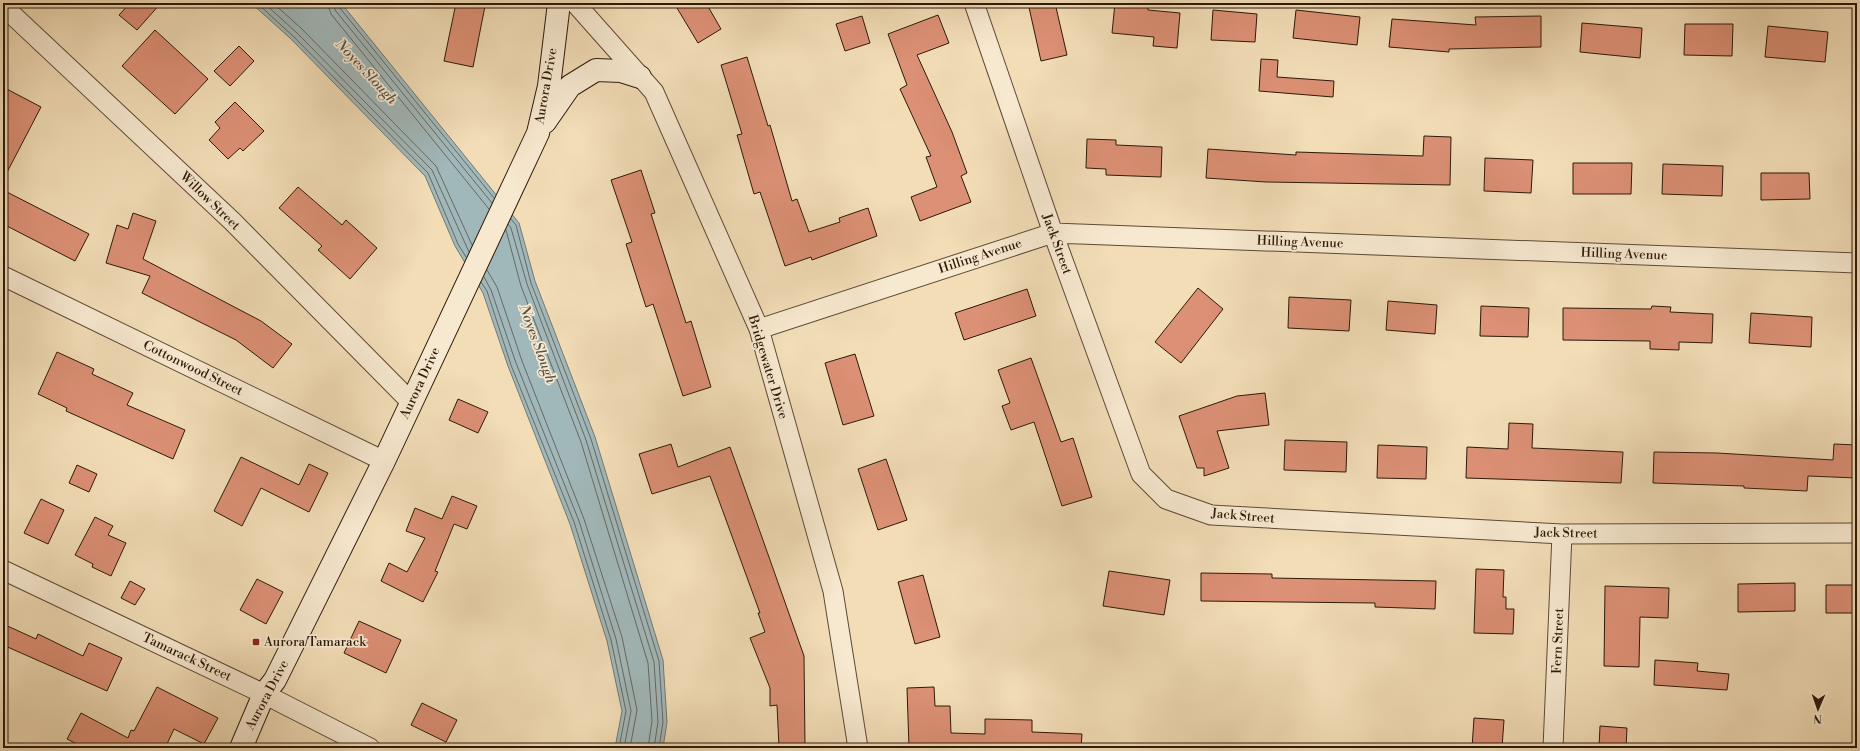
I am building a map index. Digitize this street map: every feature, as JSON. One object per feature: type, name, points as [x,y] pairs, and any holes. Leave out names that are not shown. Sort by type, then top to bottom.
[{"type":"street","name":"Aurora Drive","points":[[241,748],[264,694],[275,680],[384,461],[538,133],[549,86],[559,3]]},
{"type":"street","name":"Bridgewater Drive","points":[[575,3],[654,92],[759,329],[834,591],[858,748]]},
{"type":"street","name":"Jack Street","points":[[974,3],[1052,233],[1141,474],[1166,499],[1211,515],[1562,534],[1857,533]]},
{"type":"street","name":"Willow Street","points":[[3,6],[232,221],[411,402]]},
{"type":"street","points":[[538,133],[570,86],[596,70],[621,71],[640,76]]},
{"type":"street","name":"Hilling Avenue","points":[[759,329],[1052,233],[1857,262]]},
{"type":"street","name":"Cottonwood Street","points":[[3,276],[384,461]]},
{"type":"street","name":"Fern Street","points":[[1553,748],[1562,534]]},
{"type":"street","name":"Tamarack Street","points":[[3,570],[264,694],[370,748]]},
{"type":"water","name":"Noyes Slough","points":[[251,3],[341,3],[519,223],[535,281],[595,437],[663,660],[667,722],[663,748],[615,748],[622,711],[607,641],[570,524],[508,366],[483,293],[455,246],[425,176],[291,39]]},
{"type":"building","points":[[130,3],[161,3],[137,30],[119,15]]},
{"type":"building","points":[[456,3],[469,3],[485,6],[473,67],[444,61]]},
{"type":"building","points":[[674,3],[706,3],[721,29],[698,43]]},
{"type":"building","points":[[1028,3],[1055,3],[1067,55],[1041,61]]},
{"type":"building","points":[[1115,3],[1148,3],[1148,10],[1180,13],[1177,48],[1153,46],[1154,37],[1112,33]]},
{"type":"building","points":[[1213,10],[1257,14],[1255,42],[1211,40]]},
{"type":"building","points":[[1296,10],[1360,17],[1357,45],[1293,38]]},
{"type":"building","points":[[938,15],[949,43],[917,55],[952,132],[967,173],[961,176],[971,202],[920,221],[911,197],[937,187],[926,157],[931,156],[900,89],[907,85],[888,34]]},
{"type":"building","points":[[862,16],[870,43],[845,51],[836,24]]},
{"type":"building","points":[[1541,16],[1541,47],[1449,49],[1449,52],[1389,47],[1392,19],[1476,25],[1475,17]]},
{"type":"building","points":[[1582,23],[1642,28],[1640,58],[1580,52]]},
{"type":"building","points":[[1685,24],[1733,24],[1732,56],[1684,55]]},
{"type":"building","points":[[1768,26],[1828,32],[1825,62],[1765,57]]},
{"type":"building","points":[[155,30],[208,79],[175,114],[122,66]]},
{"type":"building","points":[[239,46],[254,61],[230,86],[214,71]]},
{"type":"building","points":[[747,57],[768,126],[770,125],[792,201],[797,199],[809,232],[840,222],[839,218],[868,208],[877,236],[812,260],[811,257],[785,266],[760,192],[754,194],[737,135],[742,134],[721,65]]},
{"type":"building","points":[[1261,59],[1278,60],[1277,77],[1334,81],[1333,97],[1259,91]]},
{"type":"building","points":[[3,87],[41,107],[3,180]]},
{"type":"building","points":[[235,102],[264,131],[243,151],[240,148],[228,159],[209,140],[220,128],[215,122]]},
{"type":"building","points":[[1424,136],[1451,137],[1450,185],[1266,182],[1206,178],[1208,149],[1296,155],[1296,152],[1423,156]]},
{"type":"building","points":[[1087,139],[1116,140],[1116,145],[1162,147],[1161,177],[1106,175],[1106,169],[1086,168]]},
{"type":"building","points":[[1485,158],[1533,160],[1531,193],[1484,191]]},
{"type":"building","points":[[1573,163],[1632,163],[1631,194],[1573,194]]},
{"type":"building","points":[[1663,164],[1723,166],[1722,196],[1662,194]]},
{"type":"building","points":[[641,170],[655,213],[651,214],[686,323],[691,321],[711,387],[683,396],[653,304],[646,307],[626,244],[632,242],[611,180]]},
{"type":"building","points":[[1761,173],[1809,173],[1810,199],[1761,200]]},
{"type":"building","points":[[298,187],[342,225],[346,220],[377,248],[350,279],[318,250],[322,246],[279,208]]},
{"type":"building","points":[[3,190],[89,234],[75,261],[3,224]]},
{"type":"building","points":[[133,213],[156,221],[143,259],[261,321],[292,344],[273,368],[236,340],[142,293],[150,276],[106,263],[117,225],[128,229]]},
{"type":"building","points":[[1198,288],[1223,309],[1181,363],[1155,342]]},
{"type":"building","points":[[1027,289],[1036,316],[964,340],[955,313]]},
{"type":"building","points":[[1289,297],[1351,300],[1349,331],[1288,328]]},
{"type":"building","points":[[1388,301],[1437,305],[1435,334],[1386,330]]},
{"type":"building","points":[[1481,306],[1529,308],[1528,337],[1480,336]]},
{"type":"building","points":[[1652,306],[1671,307],[1670,312],[1713,314],[1712,343],[1679,342],[1679,350],[1650,349],[1650,341],[1563,340],[1563,308],[1651,309]]},
{"type":"building","points":[[1751,313],[1812,317],[1811,347],[1749,343]]},
{"type":"building","points":[[57,352],[94,369],[92,374],[133,393],[127,405],[185,430],[173,459],[66,411],[67,408],[38,394]]},
{"type":"building","points":[[855,354],[874,416],[843,425],[825,363]]},
{"type":"building","points":[[1031,358],[1061,442],[1073,438],[1092,497],[1062,506],[1034,422],[1011,430],[1002,406],[1010,403],[998,370]]},
{"type":"building","points":[[1265,393],[1269,425],[1217,431],[1229,468],[1204,476],[1204,468],[1197,468],[1179,416],[1237,396]]},
{"type":"building","points":[[458,399],[488,412],[478,433],[449,420]]},
{"type":"building","points":[[1509,423],[1533,424],[1532,448],[1623,452],[1621,483],[1466,478],[1467,447],[1508,449]]},
{"type":"building","points":[[1285,440],[1347,442],[1346,472],[1284,470]]},
{"type":"building","points":[[671,444],[678,467],[730,447],[804,656],[805,747],[779,747],[777,705],[770,706],[770,688],[750,638],[765,632],[758,613],[760,613],[710,476],[652,494],[639,454]]},
{"type":"building","points":[[1834,444],[1857,445],[1857,478],[1808,476],[1807,491],[1744,488],[1744,486],[1653,483],[1654,452],[1717,453],[1833,460]]},
{"type":"building","points":[[1378,445],[1427,447],[1426,479],[1377,478]]},
{"type":"building","points":[[241,457],[299,485],[309,464],[328,473],[309,512],[261,488],[242,526],[214,511]]},
{"type":"building","points":[[886,459],[907,520],[878,530],[858,469]]},
{"type":"building","points":[[77,465],[97,474],[89,492],[69,483]]},
{"type":"building","points":[[452,496],[477,506],[467,529],[454,524],[435,571],[438,572],[423,602],[381,581],[389,563],[407,572],[425,538],[406,531],[415,508],[442,519]]},
{"type":"building","points":[[41,499],[64,510],[48,544],[24,533]]},
{"type":"building","points":[[95,517],[113,526],[108,535],[126,543],[111,576],[92,567],[93,564],[75,555]]},
{"type":"building","points":[[1476,569],[1504,570],[1503,597],[1506,597],[1506,609],[1514,609],[1513,634],[1474,633]]},
{"type":"building","points":[[1109,571],[1170,580],[1164,615],[1103,606]]},
{"type":"building","points":[[1201,573],[1272,574],[1272,578],[1436,581],[1435,609],[1375,607],[1375,603],[1201,601]]},
{"type":"building","points":[[923,575],[940,637],[915,644],[898,582]]},
{"type":"building","points":[[257,579],[283,592],[266,624],[240,610]]},
{"type":"building","points":[[130,581],[145,589],[135,605],[121,598]]},
{"type":"building","points":[[1795,583],[1795,611],[1738,612],[1738,584]]},
{"type":"building","points":[[1826,585],[1857,585],[1857,613],[1826,613]]},
{"type":"building","points":[[1605,586],[1669,588],[1668,618],[1640,617],[1639,667],[1604,666]]},
{"type":"building","points":[[359,621],[401,640],[386,673],[344,653]]},
{"type":"building","points":[[3,624],[36,639],[38,634],[83,656],[89,643],[122,658],[107,691],[3,645]]},
{"type":"building","points":[[1655,660],[1698,663],[1697,671],[1729,674],[1727,690],[1654,685]]},
{"type":"building","points":[[157,687],[218,718],[204,744],[174,729],[166,746],[171,748],[85,748],[67,739],[81,713],[128,738],[131,730],[134,731]]},
{"type":"building","points":[[934,687],[935,706],[950,706],[951,733],[985,734],[985,719],[1032,720],[1032,732],[1082,734],[1081,748],[909,748],[907,688]]},
{"type":"building","points":[[422,703],[457,720],[446,742],[411,725]]},
{"type":"building","points":[[1474,718],[1504,720],[1502,748],[1472,748]]},
{"type":"building","points":[[1600,726],[1627,728],[1626,748],[1599,748]]},
{"type":"place","name":"Aurora/Tamarack","points":[[256,642]]}]
